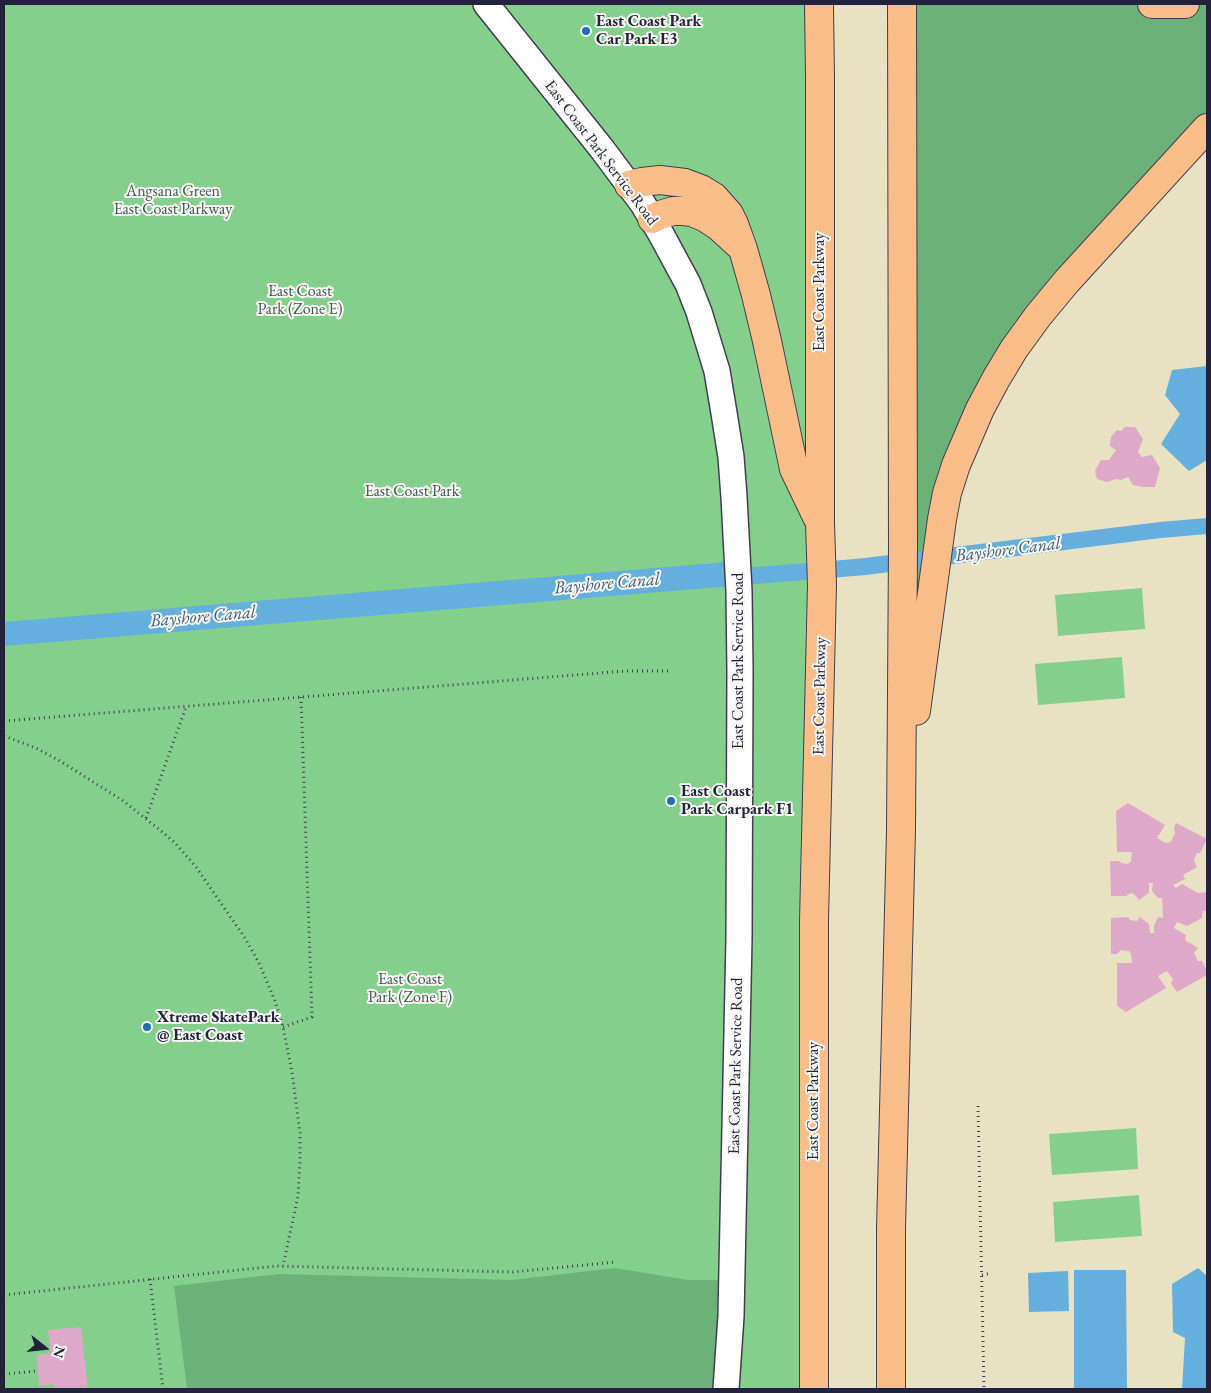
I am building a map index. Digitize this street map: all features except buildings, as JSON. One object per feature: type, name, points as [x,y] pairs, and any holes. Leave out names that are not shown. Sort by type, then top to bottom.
[{"type":"highway","name":"East Coast Parkway","points":[[814,1389],[814,921],[822,585],[820,523],[819,4]]},
{"type":"highway","points":[[892,1389],[891,1229],[901,830],[903,548],[902,4]]},
{"type":"highway","points":[[1152,4],[1185,4]]},
{"type":"highway","points":[[901,830],[938,543],[956,465],[980,409],[1014,349],[1038,316],[1067,281],[1207,128]]},
{"type":"highway","points":[[629,185],[651,180],[685,183],[705,192],[718,201],[729,214],[743,249],[767,341],[794,469],[820,523]]},
{"type":"highway","points":[[652,219],[673,211],[692,212],[718,226],[743,249]]},
{"type":"street","name":"East Coast Park Service Road","points":[[486,4],[602,149],[652,219],[688,284],[699,312],[717,371],[731,457],[739,592],[739,938],[731,1316],[726,1389]]},
{"type":"path","points":[[4,721],[625,672],[671,671]]},
{"type":"path","points":[[283,1027],[312,1017],[301,697]]},
{"type":"path","points":[[146,818],[186,706]]},
{"type":"path","points":[[4,736],[36,748],[60,761],[122,800],[174,842],[196,867],[244,938],[267,981],[283,1027],[295,1092],[300,1149],[298,1196],[284,1266]]},
{"type":"path","points":[[978,1106],[984,1389]]},
{"type":"path","points":[[4,1296],[284,1266],[513,1272],[615,1262]]},
{"type":"path","points":[[982,1275],[992,1273]]},
{"type":"path","points":[[150,1279],[163,1389]]},
{"type":"path","points":[[4,1374],[38,1371]]},
{"type":"green space","name":"East Coast Park","points":[[4,4],[817,4],[806,1389],[4,1389]]},
{"type":"green space","points":[[902,4],[1207,4],[1207,124],[1067,274],[947,493],[901,825]]},
{"type":"green space","points":[[1142,588],[1145,629],[1058,636],[1055,595]]},
{"type":"green space","points":[[1122,657],[1125,698],[1038,705],[1035,664]]},
{"type":"green space","points":[[1136,1128],[1138,1169],[1052,1175],[1049,1134]]},
{"type":"green space","points":[[1139,1195],[1142,1236],[1055,1242],[1053,1202]]},
{"type":"green space","points":[[615,1268],[688,1280],[731,1280],[725,1389],[187,1389],[174,1286],[279,1274],[512,1280]]},
{"type":"water","points":[[1207,366],[1207,460],[1189,471],[1161,444],[1180,414],[1165,395],[1172,370]]},
{"type":"water","name":"Bayshore Canal","points":[[1207,518],[1207,534],[1161,538],[866,575],[4,646],[4,622],[727,562],[728,569],[821,562]]},
{"type":"water","points":[[1198,1268],[1207,1276],[1207,1389],[1182,1389],[1185,1338],[1173,1332],[1172,1284]]},
{"type":"water","points":[[1074,1270],[1126,1270],[1127,1389],[1074,1389]]},
{"type":"water","points":[[1068,1271],[1069,1311],[1029,1312],[1028,1273]]},
{"type":"place","name":"East Coast Park Car Park E3","points":[[586,31]]},
{"type":"place","name":"East Coast Park Carpark F1","points":[[671,801]]},
{"type":"place","name":"Xtreme SkatePark @ East Coast","points":[[147,1027]]},
{"type":"park label","name":"Angsana Green East Coast Parkway","points":[[173,201]]},
{"type":"park label","name":"East Coast Park (Zone E)","points":[[300,301]]},
{"type":"park label","name":"East Coast Park (Zone F)","points":[[410,989]]}]
